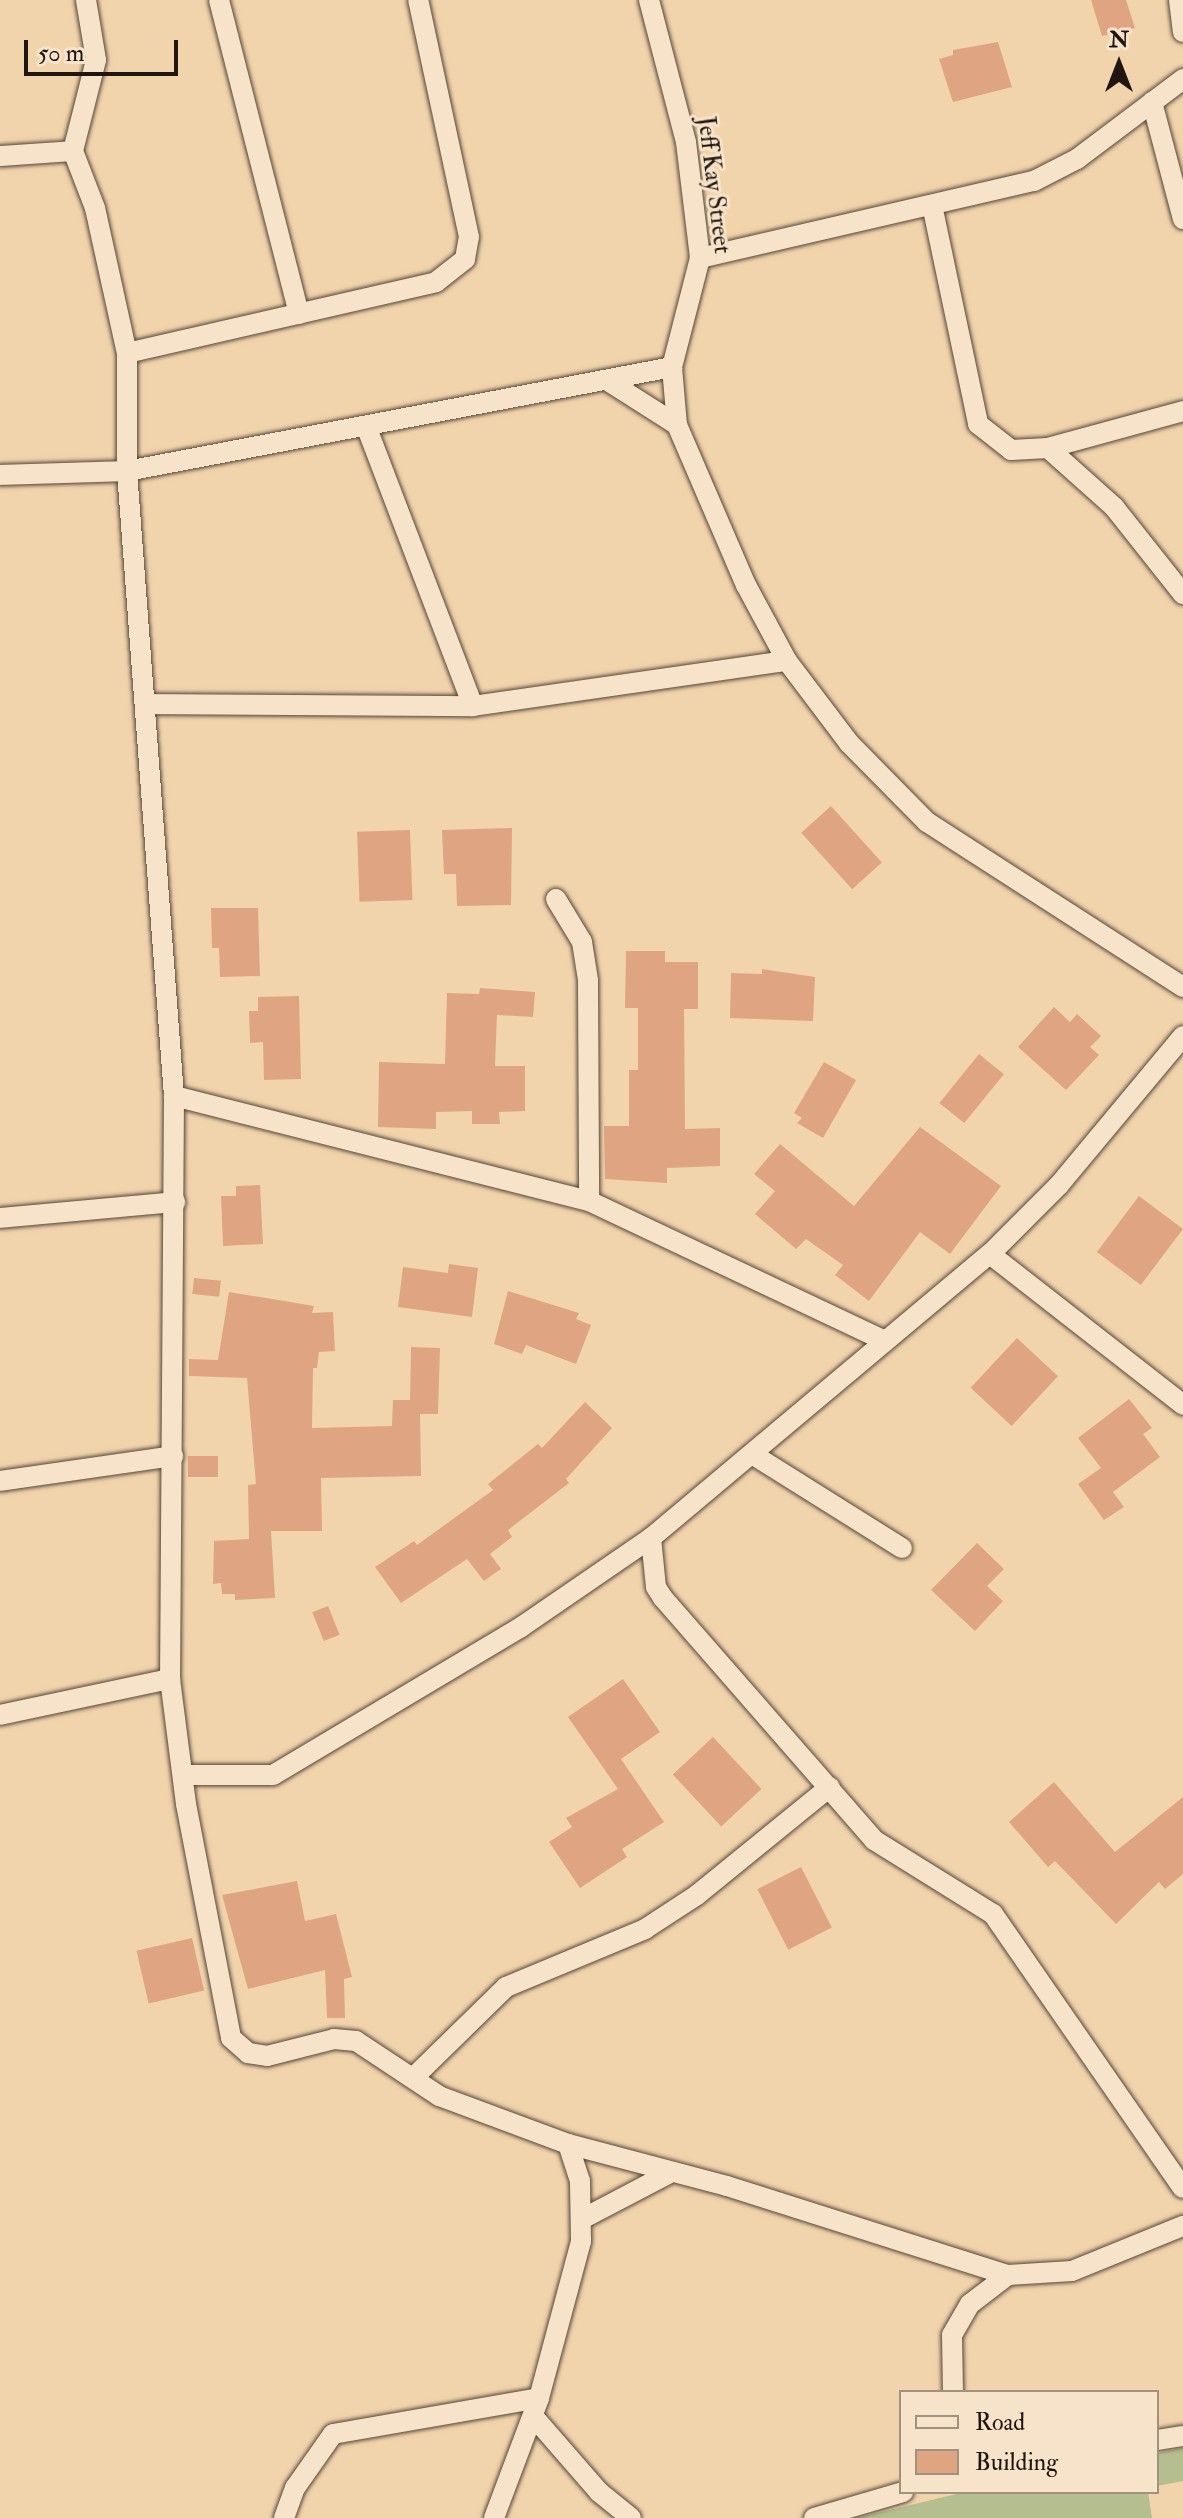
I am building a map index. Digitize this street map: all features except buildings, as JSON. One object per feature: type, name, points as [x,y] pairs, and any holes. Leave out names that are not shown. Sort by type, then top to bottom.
[{"type":"street","points":[[86,0],[96,60],[73,151],[95,208],[127,353],[127,471],[147,704],[174,1096],[170,1679],[183,1775],[231,2038],[248,2053],[267,2056],[334,2039],[356,2041],[439,2096],[568,2144],[668,2174],[727,2186],[1008,2275],[1072,2271],[1183,2226]]},
{"type":"street","points":[[219,0],[299,314]]},
{"type":"street","points":[[127,353],[436,282],[465,259],[469,237],[418,0]]},
{"type":"street","name":"Jeff Kay Street","points":[[649,0],[686,142],[700,258],[672,367],[677,425],[746,585],[787,661],[849,743],[927,822],[1183,987]]},
{"type":"street","points":[[1179,0],[1183,32]]},
{"type":"street","points":[[700,258],[1034,181],[1077,159],[1183,79]]},
{"type":"street","points":[[1152,102],[1183,219]]},
{"type":"street","points":[[0,156],[73,151]]},
{"type":"street","points":[[932,205],[978,424],[1011,450],[1048,448],[1183,411]]},
{"type":"street","points":[[0,475],[127,471],[672,367]]},
{"type":"street","points":[[608,381],[677,425]]},
{"type":"street","points":[[366,426],[473,706]]},
{"type":"street","points":[[1048,448],[1114,507],[1183,594]]},
{"type":"street","points":[[147,704],[473,706],[787,661]]},
{"type":"street","points":[[556,899],[582,942],[588,981],[589,1201]]},
{"type":"street","points":[[183,1775],[273,1775],[521,1627],[651,1538],[990,1254],[1059,1185],[1183,1036]]},
{"type":"street","points":[[174,1096],[589,1201],[885,1341]]},
{"type":"street","points":[[0,1218],[175,1202]]},
{"type":"street","points":[[990,1254],[1183,1405]]},
{"type":"street","points":[[752,1454],[902,1548]]},
{"type":"street","points":[[0,1481],[173,1456]]},
{"type":"street","points":[[651,1538],[656,1587],[663,1598],[874,1840],[993,1914],[1183,2188]]},
{"type":"street","points":[[0,1715],[170,1679]]},
{"type":"street","points":[[413,2078],[506,1987],[645,1929],[697,1895],[830,1787]]},
{"type":"street","points":[[494,2518],[536,2407],[584,2218],[580,2181],[568,2144]]},
{"type":"street","points":[[584,2218],[668,2174]]},
{"type":"street","points":[[953,2390],[952,2335],[970,2304],[1008,2275]]},
{"type":"street","points":[[284,2518],[295,2488],[333,2434],[536,2407]]},
{"type":"street","points":[[536,2407],[599,2492],[631,2518]]},
{"type":"street","points":[[1159,2440],[1183,2436]]},
{"type":"street","points":[[814,2518],[899,2493]]},
{"type":"green space","points":[[1183,2448],[1183,2481],[1159,2486],[1159,2453]]},
{"type":"green space","points":[[957,2494],[1148,2494],[1152,2518],[856,2518]]}]
